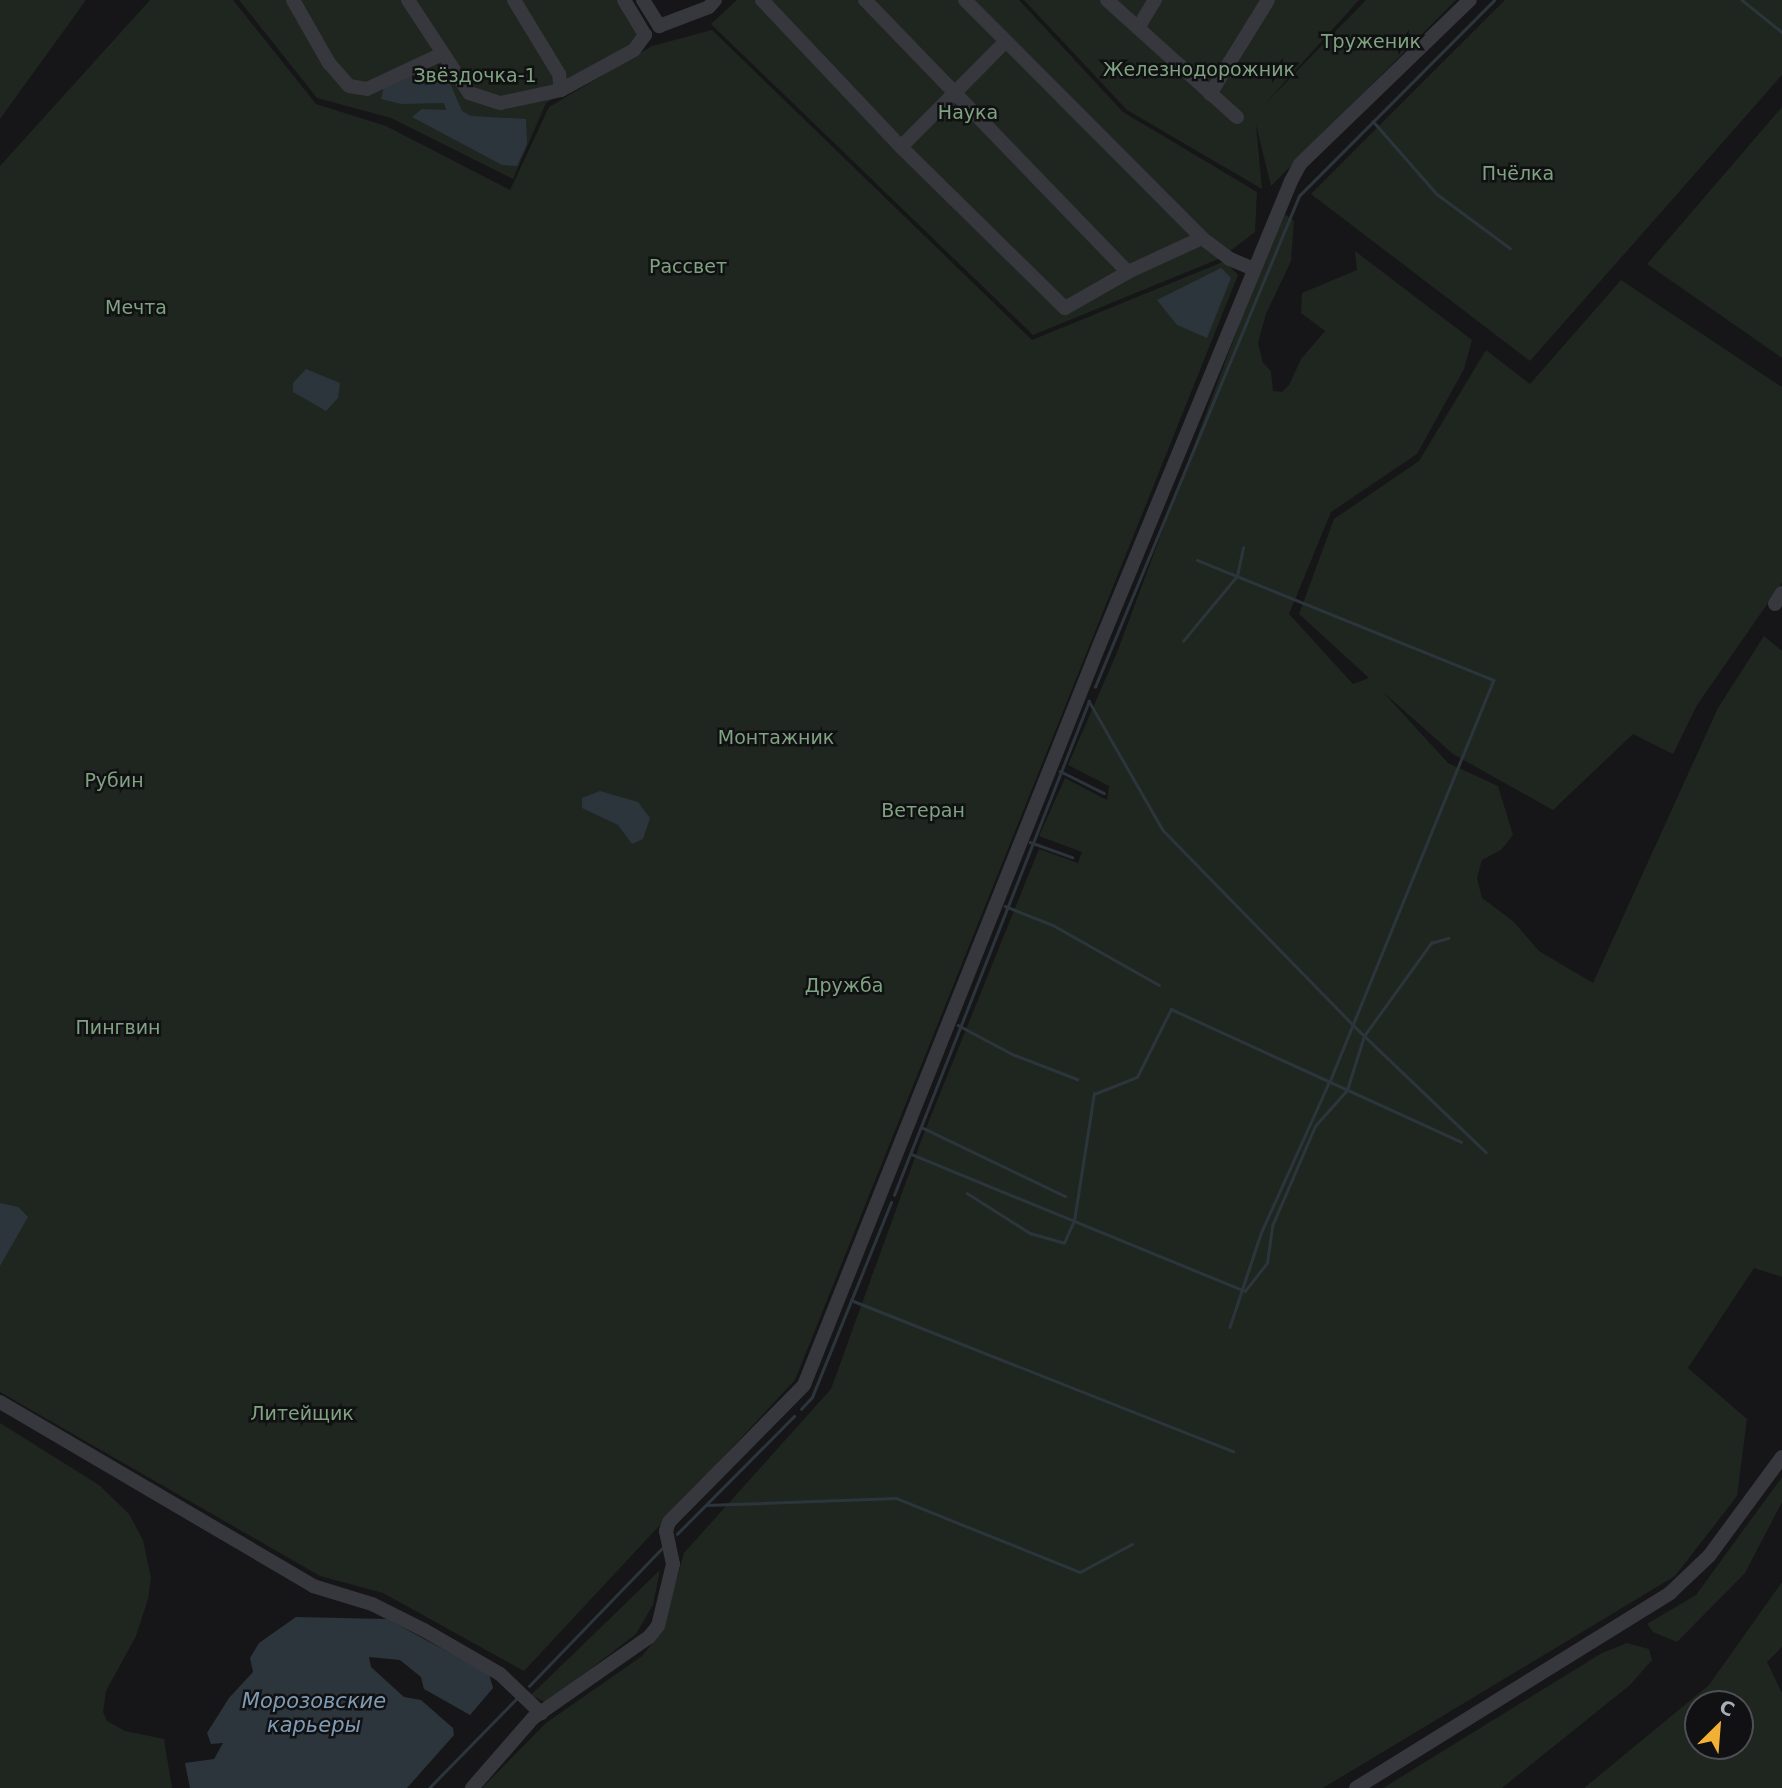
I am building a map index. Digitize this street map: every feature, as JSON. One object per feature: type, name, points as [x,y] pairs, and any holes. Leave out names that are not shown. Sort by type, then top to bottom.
[{"type":"street","points":[[292,0],[329,63],[349,86],[367,89],[442,54]]},
{"type":"street","points":[[408,0],[469,93],[483,101],[526,100],[561,90],[634,50],[645,34],[624,0]]},
{"type":"street","points":[[514,0],[559,75],[561,90]]},
{"type":"street","points":[[643,0],[659,26],[709,7],[715,0]]},
{"type":"street","points":[[762,0],[901,147],[1065,308],[1128,272],[1202,238]]},
{"type":"street","points":[[865,0],[952,95],[1128,272]]},
{"type":"street","points":[[965,0],[1202,238],[1230,259],[1253,269]]},
{"type":"street","points":[[1107,0],[1237,117]]},
{"type":"street","points":[[1138,28],[1155,0]]},
{"type":"street","points":[[1210,94],[1268,0]]},
{"type":"street","points":[[472,1788],[499,1752],[541,1713],[649,1637],[658,1626],[673,1564],[666,1531],[669,1522],[804,1385],[1253,269],[1300,164],[1470,0]]},
{"type":"street","points":[[901,147],[1005,42]]},
{"type":"street","points":[[0,1402],[313,1586],[372,1604],[414,1624],[509,1680],[541,1713]]},
{"type":"street","points":[[1356,1788],[1645,1611],[1691,1575],[1782,1457]]},
{"type":"green space","points":[[0,0],[86,0],[0,119]]},
{"type":"green space","points":[[150,0],[233,0],[316,104],[386,126],[510,190],[549,107],[652,46],[712,30],[1032,340],[1225,261],[1238,275],[795,1380],[524,1671],[383,1593],[320,1576],[0,1392],[0,166]]},
{"type":"green space","name":"Звёздочка-1","points":[[239,0],[624,0],[649,37],[639,50],[546,103],[513,179],[391,118],[317,98]]},
{"type":"green space","name":"Наука","points":[[737,0],[1019,0],[1123,112],[1257,192],[1255,232],[1221,258],[1033,335],[711,24]]},
{"type":"green space","name":"Железнодорожник","points":[[1024,0],[1359,0],[1264,105],[1366,0],[1456,0],[1271,186],[1256,125],[1262,189],[1127,110]]},
{"type":"green space","name":"Пчёлка","points":[[1505,0],[1782,0],[1782,75],[1530,361],[1311,194]]},
{"type":"green space","points":[[1782,107],[1782,358],[1647,264]]},
{"type":"green space","points":[[1286,215],[1294,221],[1291,261],[1266,314],[1258,343],[1263,363],[1271,371],[1273,391],[1282,392],[1289,385],[1301,359],[1325,331],[1301,313],[1302,293],[1357,270],[1355,251],[1472,340],[1464,369],[1417,454],[1331,512],[1289,614],[1353,684],[1369,678],[1299,614],[1334,519],[1419,461],[1486,350],[1530,384],[1621,280],[1782,387],[1782,583],[1697,705],[1673,754],[1633,734],[1553,810],[1453,754],[1383,692],[1448,763],[1498,786],[1513,835],[1501,850],[1482,860],[1477,878],[1482,898],[1513,921],[1539,951],[1593,983],[1718,708],[1764,636],[1782,651],[1782,1277],[1754,1268],[1688,1368],[1747,1419],[1737,1496],[1675,1576],[1323,1788],[482,1788],[546,1723],[642,1656],[662,1631],[684,1553],[831,1389],[922,1138],[1039,849],[1078,863],[1082,852],[1039,836],[1065,778],[1107,800],[1109,786],[1068,765],[1118,650],[1278,220]]},
{"type":"green space","points":[[0,1423],[99,1485],[129,1514],[143,1540],[151,1578],[148,1599],[136,1636],[106,1691],[103,1712],[107,1721],[125,1731],[164,1739],[172,1788],[0,1788]]},
{"type":"green space","points":[[1782,1477],[1782,1502],[1745,1573],[1677,1642],[1653,1632],[1647,1624],[1696,1595]]},
{"type":"green space","points":[[660,1570],[653,1605],[636,1634],[546,1703],[531,1695]]},
{"type":"green space","points":[[1782,1582],[1782,1647],[1767,1662],[1782,1693],[1782,1788],[1584,1788],[1684,1706],[1684,1760],[1754,1760],[1754,1690],[1703,1690]]},
{"type":"green space","points":[[1627,1643],[1649,1649],[1652,1660],[1630,1685],[1502,1788],[1383,1788],[1602,1653]]},
{"type":"water","points":[[426,67],[449,81],[462,111],[471,116],[526,119],[527,144],[517,166],[502,165],[412,117],[422,109],[446,110],[444,103],[401,104],[381,99],[384,86]]},
{"type":"water","points":[[1221,268],[1231,278],[1207,338],[1177,325],[1157,300]]},
{"type":"water","points":[[306,369],[340,383],[338,398],[326,411],[293,392],[293,383]]},
{"type":"water","points":[[600,791],[638,802],[650,818],[643,839],[632,844],[618,825],[582,808],[582,798]]},
{"type":"water","points":[[0,1203],[18,1207],[28,1217],[0,1266]]},
{"type":"water","name":"Морозовские карьеры","points":[[296,1617],[387,1619],[489,1674],[493,1688],[470,1715],[424,1689],[421,1677],[400,1660],[369,1657],[371,1667],[404,1697],[421,1700],[453,1728],[454,1735],[407,1788],[190,1788],[185,1763],[214,1759],[223,1743],[211,1744],[207,1733],[229,1698],[253,1672],[250,1658],[259,1643]]},
{"type":"waterway","points":[[1095,687],[1299,196],[1494,0]]},
{"type":"waterway","points":[[1742,0],[1782,32]]},
{"type":"waterway","points":[[1373,121],[1437,194],[1510,248]]},
{"type":"waterway","points":[[1183,641],[1237,576],[1243,548]]},
{"type":"waterway","points":[[1197,560],[1494,680],[1330,1081],[1261,1234],[1230,1327]]},
{"type":"waterway","points":[[1089,701],[1163,830],[1353,1025],[1486,1152]]},
{"type":"waterway","points":[[894,1195],[1089,701]]},
{"type":"waterway","points":[[1060,771],[1104,793]]},
{"type":"waterway","points":[[1030,842],[1072,857]]},
{"type":"waterway","points":[[1005,906],[1053,925],[1159,985]]},
{"type":"waterway","points":[[911,1154],[1245,1291],[1267,1263],[1272,1226],[1315,1126],[1347,1090],[1364,1036],[1431,943],[1448,938]]},
{"type":"waterway","points":[[967,1193],[1030,1233],[1064,1243],[1074,1221],[1094,1094],[1137,1077],[1171,1009],[1461,1142]]},
{"type":"waterway","points":[[958,1025],[1012,1054],[1077,1079]]},
{"type":"waterway","points":[[921,1127],[1065,1196]]},
{"type":"waterway","points":[[801,1409],[812,1397],[891,1202]]},
{"type":"waterway","points":[[851,1300],[1233,1451]]},
{"type":"waterway","points":[[677,1534],[794,1416]]},
{"type":"waterway","points":[[706,1505],[896,1498],[1080,1572],[1132,1544]]},
{"type":"waterway","points":[[529,1686],[664,1546]]},
{"type":"waterway","points":[[429,1788],[517,1698]]},
{"type":"park label","name":"Труженик","points":[[1371,42]]},
{"type":"park label","name":"Рассвет","points":[[688,267]]},
{"type":"park label","name":"Мечта","points":[[136,308]]},
{"type":"park label","name":"Монтажник","points":[[776,738]]},
{"type":"park label","name":"Рубин","points":[[114,781]]},
{"type":"park label","name":"Ветеран","points":[[923,811]]},
{"type":"park label","name":"Дружба","points":[[844,986]]},
{"type":"park label","name":"Пингвин","points":[[118,1028]]},
{"type":"park label","name":"Литейщик","points":[[302,1414]]}]
